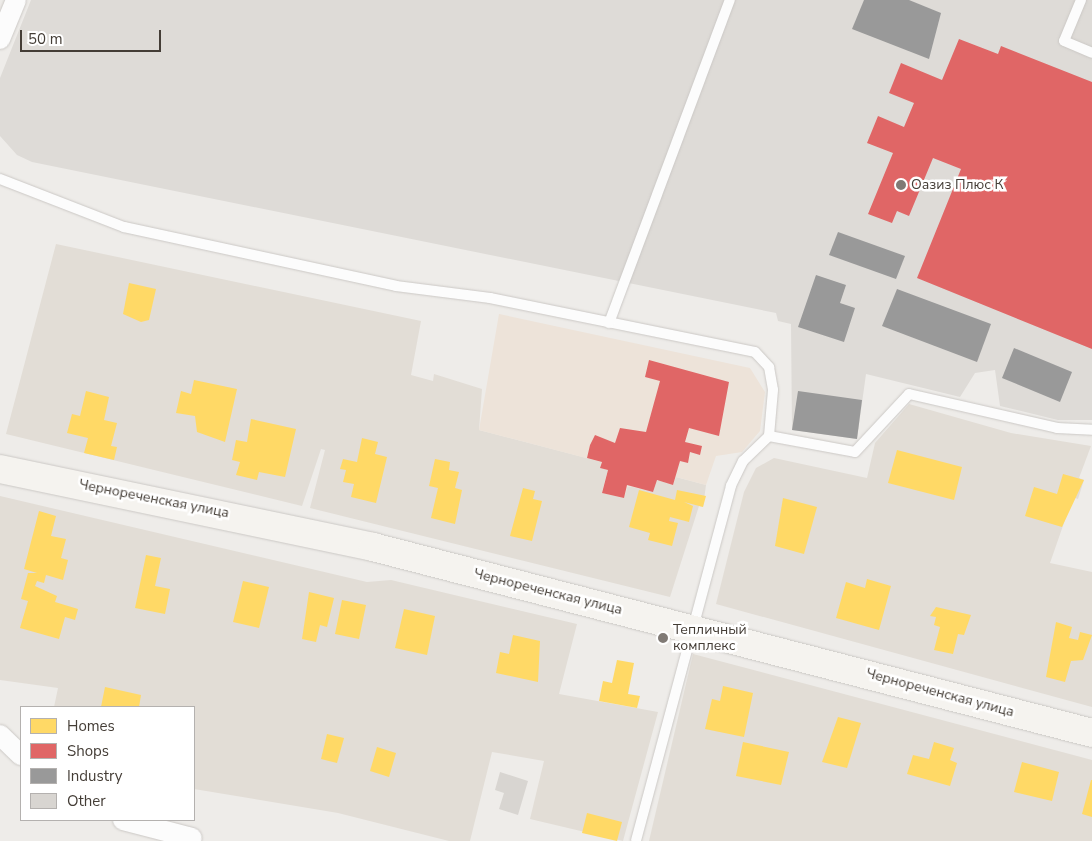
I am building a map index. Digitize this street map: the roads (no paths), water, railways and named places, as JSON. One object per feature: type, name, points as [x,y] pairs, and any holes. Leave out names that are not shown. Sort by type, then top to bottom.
[{"type":"street","points":[[0,39],[16,0]]},
{"type":"street","name":"Чернореченская улица","points":[[0,469],[237,515],[691,629],[1092,733]]},
{"type":"street","points":[[0,735],[20,754]]},
{"type":"street","points":[[127,821],[192,838]]},
{"type":"lane","points":[[609,323],[730,0]]},
{"type":"lane","points":[[1081,0],[1064,41],[1092,52]]},
{"type":"lane","points":[[0,179],[133,229],[396,286],[490,298],[755,352],[769,367],[774,390],[769,436],[743,461],[731,486],[691,629],[636,841]]},
{"type":"lane","points":[[769,436],[855,452],[909,394],[1057,428],[1092,430]]},
{"type":"place","name":"Оазиз Плюс К","points":[[901,185]]},
{"type":"place","name":"Тепличный комплекс","points":[[663,638]]}]
